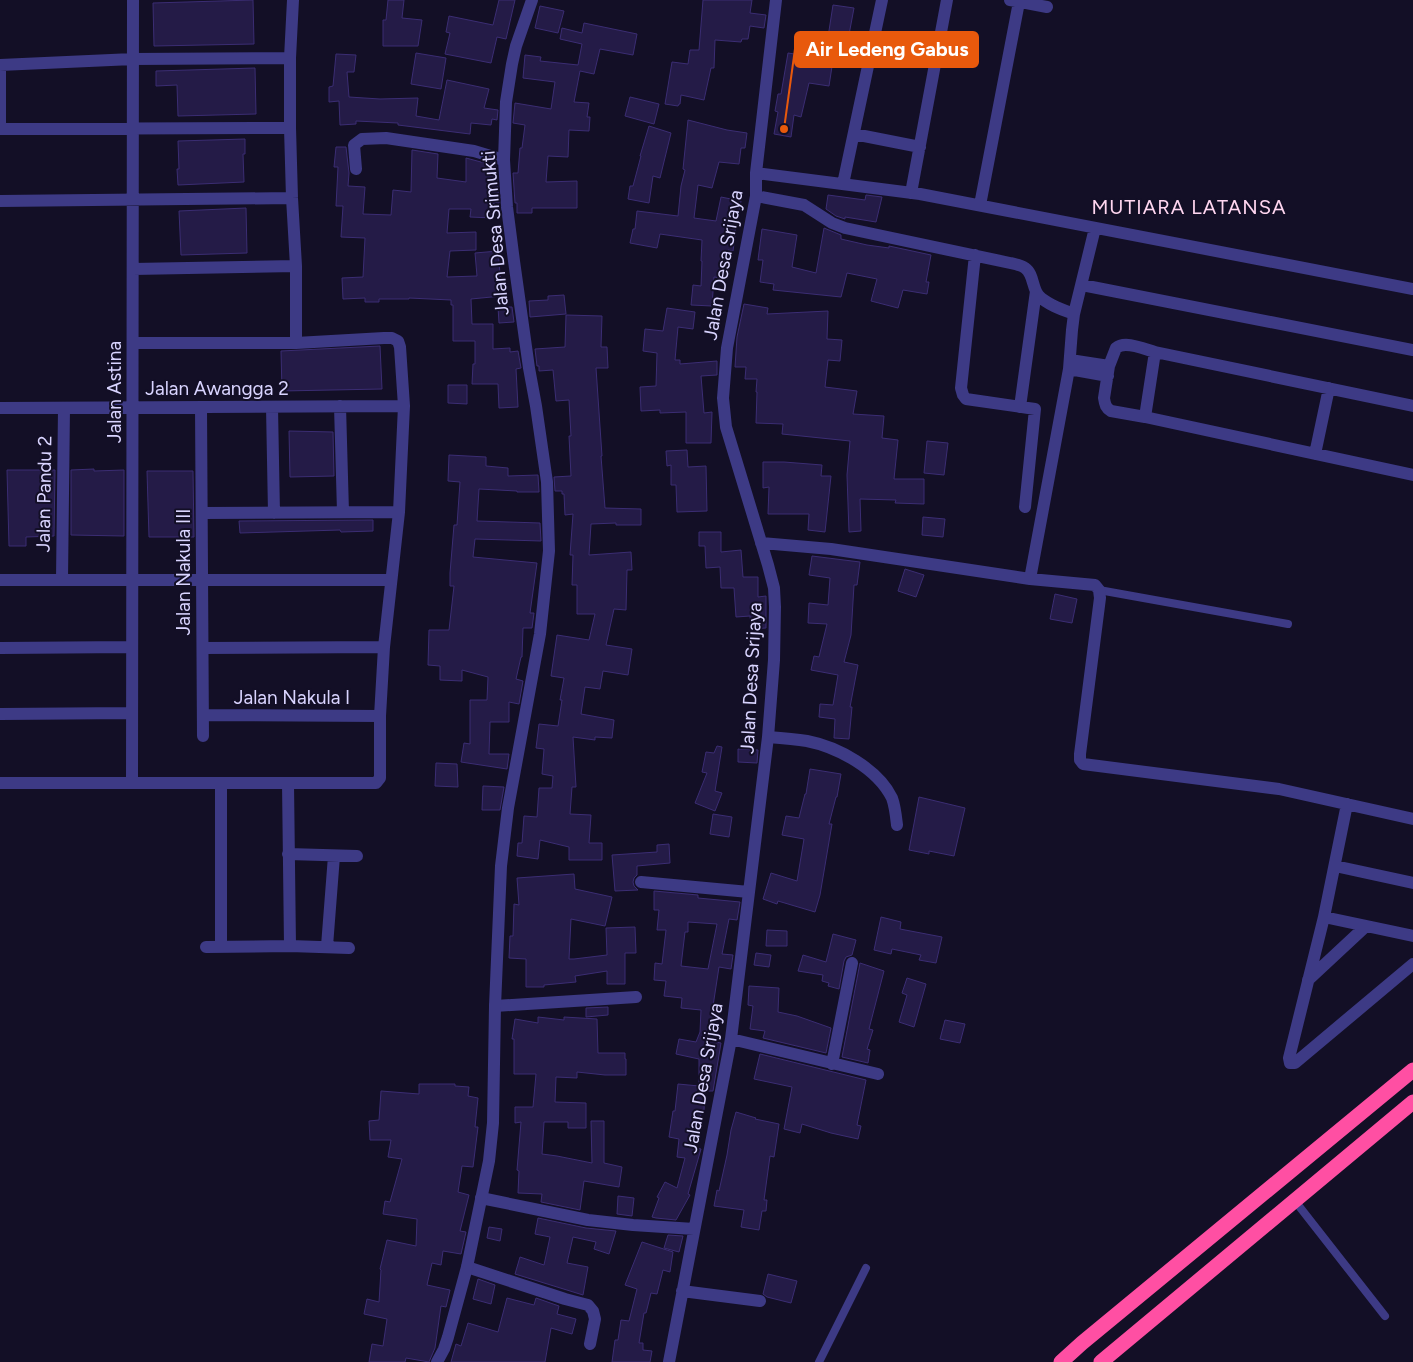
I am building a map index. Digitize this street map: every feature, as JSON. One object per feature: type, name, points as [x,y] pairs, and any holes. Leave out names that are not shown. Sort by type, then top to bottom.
[{"type":"highway","points":[[1061,1362],[1097,1330],[1413,1070]]},
{"type":"highway","points":[[1101,1362],[1413,1102]]},
{"type":"street","name":"Jalan Astina","points":[[132,784],[134,0]]},
{"type":"street","points":[[293,0],[290,58],[290,128],[296,266],[296,342]]},
{"type":"street","name":"Jalan Desa Srimukti","points":[[437,1362],[448,1337],[467,1267],[489,1161],[493,1123],[499,896],[502,856],[508,808],[540,634],[550,551],[547,482],[536,406],[528,368],[507,207],[504,160],[506,102],[512,64],[516,46],[532,0]]},
{"type":"street","name":"Jalan Desa Srijaya","points":[[669,1362],[731,1039],[768,737],[774,660],[776,608],[774,588],[726,427],[723,398],[727,348],[756,196],[756,174],[776,0]]},
{"type":"street","points":[[843,184],[882,0]]},
{"type":"street","points":[[911,193],[947,0]]},
{"type":"street","points":[[980,205],[1014,1],[1047,7]]},
{"type":"street","points":[[0,65],[133,59],[290,58]]},
{"type":"street","points":[[0,71],[0,129],[290,128]]},
{"type":"street","points":[[854,134],[920,147]]},
{"type":"street","points":[[356,169],[354,145],[362,139],[386,138],[474,151],[504,160]]},
{"type":"street","points":[[756,174],[911,193],[980,205],[1413,289]]},
{"type":"street","points":[[756,196],[804,205],[845,228],[1024,267],[1032,278],[1037,294],[1057,307],[1074,314]]},
{"type":"street","points":[[0,201],[292,198]]},
{"type":"street","points":[[1030,579],[1069,365],[1074,314],[1095,228]]},
{"type":"street","points":[[975,255],[961,388],[966,399],[1035,409],[1025,506]]},
{"type":"street","points":[[133,269],[296,266]]},
{"type":"street","points":[[1082,285],[1413,350]]},
{"type":"street","points":[[1020,407],[1036,291]]},
{"type":"street","points":[[0,784],[372,784],[379,781],[380,778],[380,716],[384,648],[399,512],[404,406],[398,341],[384,338],[296,342],[133,343]]},
{"type":"street","points":[[1413,406],[1155,352],[1126,344],[1121,344],[1116,348],[1104,398],[1107,409],[1111,411],[1413,475]]},
{"type":"street","points":[[1145,417],[1155,352]]},
{"type":"street","points":[[1069,365],[1109,371]]},
{"type":"street","points":[[1315,454],[1329,388]]},
{"type":"street","points":[[340,406],[343,512]]},
{"type":"street","name":"Jalan Awangga 2","points":[[0,408],[404,406]]},
{"type":"street","name":"Jalan Nakula III","points":[[201,407],[203,736]]},
{"type":"street","points":[[272,407],[274,513]]},
{"type":"street","name":"Jalan Pandu 2","points":[[62,580],[64,408]]},
{"type":"street","points":[[202,513],[399,512]]},
{"type":"street","points":[[761,543],[831,549],[1030,579],[1096,585],[1100,598],[1080,754],[1080,760],[1083,764],[1279,789],[1413,819]]},
{"type":"street","points":[[0,580],[391,580]]},
{"type":"street","points":[[0,648],[132,647]]},
{"type":"street","points":[[202,648],[384,648]]},
{"type":"street","points":[[0,714],[132,713]]},
{"type":"street","name":"Jalan Nakula I","points":[[203,715],[380,716]]},
{"type":"street","points":[[768,737],[809,742],[844,754],[862,765],[886,788],[896,811],[897,825]]},
{"type":"street","points":[[221,783],[221,946]]},
{"type":"street","points":[[288,783],[290,946]]},
{"type":"street","points":[[1347,804],[1324,917],[1289,1058],[1290,1062],[1295,1063],[1413,964]]},
{"type":"street","points":[[288,854],[357,856]]},
{"type":"street","points":[[327,946],[334,856]]},
{"type":"street","points":[[1335,866],[1413,883]]},
{"type":"street","points":[[641,882],[749,892]]},
{"type":"street","points":[[1324,917],[1413,936]]},
{"type":"street","points":[[1308,980],[1366,926]]},
{"type":"street","points":[[206,947],[327,946],[349,948]]},
{"type":"street","points":[[832,1064],[852,963]]},
{"type":"street","points":[[496,1006],[636,997]]},
{"type":"street","points":[[731,1039],[878,1074]]},
{"type":"street","points":[[482,1198],[588,1220],[636,1226],[694,1229]]},
{"type":"street","points":[[467,1267],[588,1305],[593,1311],[595,1318],[590,1344]]},
{"type":"street","points":[[682,1291],[760,1302]]},
{"type":"lane","points":[[1099,590],[1288,624]]},
{"type":"lane","points":[[1295,1201],[1385,1316]]},
{"type":"lane","points":[[819,1362],[866,1268]]},
{"type":"building","points":[[253,0],[254,44],[154,46],[153,3]]},
{"type":"building","points":[[388,0],[404,0],[402,18],[422,20],[418,46],[383,46],[383,20],[386,20]]},
{"type":"building","points":[[499,0],[515,0],[506,39],[497,37],[491,63],[445,54],[450,33],[446,32],[449,16],[493,25]]},
{"type":"building","points":[[703,0],[752,0],[750,13],[766,15],[764,28],[750,26],[748,39],[742,39],[741,42],[715,40],[714,68],[711,68],[704,100],[681,95],[678,106],[665,104],[672,62],[688,64],[690,50],[699,50]]},
{"type":"building","points":[[833,5],[854,8],[848,40],[828,37]]},
{"type":"building","points":[[540,6],[564,11],[558,33],[535,28]]},
{"type":"building","points":[[584,23],[637,34],[633,55],[600,49],[594,74],[580,71],[574,102],[589,103],[587,117],[590,117],[589,131],[569,130],[568,157],[548,156],[546,182],[577,181],[577,208],[532,208],[532,213],[517,213],[513,173],[518,173],[520,148],[522,148],[525,125],[513,123],[515,103],[551,109],[555,82],[523,78],[525,55],[541,57],[540,61],[578,65],[582,44],[560,39],[562,28],[582,33]]},
{"type":"building","points":[[416,53],[446,58],[441,89],[411,84]]},
{"type":"building","points":[[788,53],[833,60],[829,86],[809,83],[801,117],[794,115],[791,137],[774,134],[778,112],[775,111],[778,94],[781,94]]},
{"type":"building","points":[[336,54],[356,55],[354,72],[347,72],[349,97],[380,99],[418,98],[416,116],[439,120],[447,80],[489,89],[484,108],[498,110],[497,120],[492,119],[491,125],[471,123],[470,134],[398,125],[398,123],[356,121],[356,124],[340,125],[339,101],[329,102],[329,87],[333,86]]},
{"type":"building","points":[[255,68],[256,114],[178,116],[177,85],[156,86],[156,71]]},
{"type":"building","points":[[630,97],[659,104],[654,124],[625,116]]},
{"type":"building","points":[[688,120],[747,133],[745,148],[741,148],[739,164],[719,162],[712,188],[698,185],[694,218],[716,221],[721,197],[741,201],[733,251],[728,250],[727,263],[723,263],[722,278],[714,277],[712,306],[691,305],[693,285],[701,286],[702,240],[660,234],[657,248],[630,243],[633,229],[635,229],[637,211],[678,216],[681,186],[685,170],[683,169]]},
{"type":"building","points":[[649,126],[671,133],[660,178],[653,176],[649,203],[628,199],[630,186],[633,186]]},
{"type":"building","points":[[245,139],[245,154],[243,154],[244,182],[178,185],[178,141]]},
{"type":"building","points":[[336,147],[346,147],[349,173],[348,186],[365,187],[363,214],[391,215],[393,190],[411,192],[412,150],[438,154],[437,178],[466,182],[466,158],[496,166],[499,203],[494,202],[493,218],[470,217],[471,209],[449,209],[447,233],[476,232],[476,250],[450,251],[447,277],[477,276],[475,253],[498,251],[502,296],[471,299],[472,324],[493,324],[493,349],[510,348],[510,352],[518,351],[521,368],[516,369],[518,407],[499,408],[498,384],[472,384],[473,364],[475,364],[475,341],[453,341],[453,305],[451,305],[451,300],[409,298],[379,299],[379,302],[365,302],[365,298],[343,299],[342,278],[363,277],[365,238],[341,237],[343,206],[336,206],[338,167],[334,167]]},
{"type":"building","points":[[828,195],[865,200],[866,195],[882,197],[876,222],[845,217],[845,219],[836,216],[826,209]]},
{"type":"building","points":[[246,208],[247,253],[181,255],[179,211]]},
{"type":"building","points":[[824,228],[841,235],[841,239],[867,245],[889,248],[889,246],[931,255],[926,282],[929,282],[927,294],[903,290],[898,308],[871,301],[877,279],[847,273],[841,297],[773,290],[774,284],[760,282],[763,260],[758,260],[762,229],[797,235],[792,267],[816,273]]},
{"type":"building","points":[[564,295],[566,314],[530,317],[529,301],[548,300],[548,296]]},
{"type":"building","points":[[744,304],[768,308],[767,314],[828,311],[827,339],[842,340],[840,361],[828,360],[825,387],[857,391],[853,414],[884,416],[882,438],[898,440],[894,479],[924,479],[924,504],[895,503],[896,500],[860,499],[861,531],[849,532],[847,475],[850,441],[782,434],[783,424],[756,423],[757,379],[745,379],[746,367],[735,367],[737,337]]},
{"type":"building","points":[[498,307],[512,307],[514,322],[499,323]]},
{"type":"building","points":[[667,308],[695,312],[693,329],[678,327],[675,360],[680,360],[680,364],[717,361],[717,375],[701,376],[704,413],[712,412],[711,443],[686,443],[686,412],[660,413],[660,410],[641,411],[640,387],[656,386],[657,353],[643,351],[645,329],[663,331]]},
{"type":"building","points":[[566,315],[602,316],[601,347],[607,347],[608,368],[596,368],[605,508],[641,509],[641,525],[591,524],[589,555],[631,552],[632,570],[627,570],[626,610],[614,609],[606,645],[632,649],[628,675],[603,671],[600,689],[585,687],[581,714],[614,720],[612,738],[595,737],[595,740],[573,737],[576,787],[572,787],[570,814],[591,815],[589,843],[602,843],[602,860],[569,860],[569,847],[540,840],[538,859],[517,856],[518,843],[522,843],[524,816],[537,817],[539,788],[552,788],[553,776],[542,774],[544,749],[536,748],[539,724],[558,726],[564,678],[551,676],[557,635],[589,640],[595,614],[577,614],[577,585],[572,585],[573,555],[570,555],[573,514],[565,515],[564,494],[562,494],[562,491],[555,491],[554,477],[571,476],[569,400],[556,401],[553,370],[539,371],[535,349],[565,347]]},
{"type":"building","points":[[380,346],[382,389],[282,391],[281,351]]},
{"type":"building","points":[[448,385],[467,385],[467,404],[448,403]]},
{"type":"building","points":[[289,431],[333,432],[334,476],[290,477]]},
{"type":"building","points":[[927,441],[948,443],[944,475],[924,473]]},
{"type":"building","points":[[687,450],[688,467],[706,466],[707,511],[677,512],[676,485],[671,485],[671,465],[667,466],[666,451]]},
{"type":"building","points":[[449,455],[486,457],[486,466],[508,468],[508,476],[538,475],[539,492],[479,489],[477,521],[540,523],[541,541],[475,539],[473,557],[537,563],[530,613],[534,613],[532,628],[523,628],[522,657],[516,679],[523,681],[519,704],[509,702],[509,722],[490,722],[489,754],[509,754],[507,769],[461,762],[464,743],[470,744],[470,700],[487,700],[488,677],[462,670],[462,681],[440,680],[440,666],[428,665],[429,630],[449,630],[454,586],[450,586],[450,573],[454,525],[457,525],[460,482],[448,481]]},
{"type":"building","points":[[763,462],[822,465],[821,476],[831,476],[825,532],[808,530],[809,514],[768,514],[769,487],[763,488]]},
{"type":"building","points":[[94,469],[94,471],[124,470],[124,536],[71,535],[71,470]]},
{"type":"building","points":[[7,470],[55,470],[54,536],[26,537],[26,546],[9,546]]},
{"type":"building","points":[[147,471],[193,471],[194,537],[149,537]]},
{"type":"building","points":[[923,517],[945,519],[943,537],[922,535]]},
{"type":"building","points":[[373,520],[373,531],[240,533],[239,521]]},
{"type":"building","points":[[699,532],[721,532],[721,552],[741,550],[743,577],[758,577],[758,597],[766,596],[766,628],[751,629],[750,616],[736,617],[734,588],[721,588],[720,567],[706,568],[705,546],[699,546]]},
{"type":"building","points":[[812,556],[860,562],[857,585],[854,585],[851,635],[844,662],[858,665],[850,707],[852,707],[849,739],[834,738],[835,719],[819,717],[820,704],[833,705],[838,675],[811,670],[814,656],[819,657],[827,624],[808,623],[809,603],[828,605],[830,578],[809,575]]},
{"type":"building","points":[[905,569],[924,575],[916,597],[898,591]]},
{"type":"building","points":[[1055,594],[1077,599],[1072,623],[1050,619]]},
{"type":"building","points":[[717,746],[722,747],[715,791],[722,793],[715,811],[695,803],[707,773],[702,772],[706,752],[714,753]]},
{"type":"building","points":[[738,749],[758,750],[757,763],[738,762]]},
{"type":"building","points":[[436,763],[457,764],[458,787],[435,786]]},
{"type":"building","points":[[810,769],[841,774],[829,824],[832,824],[820,895],[815,912],[778,901],[777,904],[763,899],[771,873],[797,881],[804,839],[782,835],[786,816],[799,818],[806,794]]},
{"type":"building","points":[[483,786],[504,787],[500,810],[482,810]]},
{"type":"building","points":[[919,797],[965,808],[954,856],[929,851],[929,854],[909,850]]},
{"type":"building","points":[[713,814],[732,817],[729,837],[710,834]]},
{"type":"building","points":[[669,844],[670,863],[637,866],[637,875],[633,882],[638,890],[615,891],[612,855],[657,852],[657,845]]},
{"type":"building","points":[[574,874],[575,889],[612,897],[605,926],[571,919],[569,959],[607,955],[606,928],[635,927],[636,953],[625,953],[625,984],[607,984],[607,971],[575,976],[576,982],[544,985],[544,987],[526,987],[526,959],[509,958],[510,936],[513,936],[514,904],[519,905],[517,878]]},
{"type":"building","points":[[654,891],[698,895],[698,898],[740,902],[737,920],[729,919],[722,954],[733,955],[731,969],[719,967],[713,1006],[718,1006],[716,1042],[721,1043],[713,1091],[705,1091],[704,1110],[702,1110],[697,1131],[699,1132],[696,1148],[701,1149],[688,1194],[690,1195],[676,1220],[652,1217],[659,1198],[657,1197],[665,1182],[677,1188],[685,1158],[677,1157],[679,1139],[669,1137],[673,1111],[675,1111],[678,1084],[699,1086],[699,1059],[676,1054],[679,1039],[696,1042],[700,1032],[701,1010],[681,1008],[682,998],[664,996],[666,981],[654,980],[655,963],[662,964],[666,930],[657,930],[659,910],[654,910]],"holes":[[[688,922],[717,924],[708,969],[681,966],[685,932],[688,932]]]},
{"type":"building","points":[[881,917],[901,922],[900,929],[942,937],[936,963],[919,960],[921,955],[892,949],[891,954],[874,950]]},
{"type":"building","points":[[767,930],[787,931],[787,946],[766,946]]},
{"type":"building","points":[[833,934],[856,940],[852,955],[846,957],[844,961],[839,989],[828,986],[829,983],[822,981],[823,975],[798,971],[803,955],[826,962]]},
{"type":"building","points":[[756,953],[771,955],[769,967],[754,965]]},
{"type":"building","points":[[860,963],[884,971],[869,1029],[873,1030],[867,1049],[870,1050],[868,1063],[842,1057]]},
{"type":"building","points":[[907,978],[926,984],[914,1027],[899,1022],[907,995],[902,993]]},
{"type":"building","points":[[749,986],[779,988],[778,1012],[797,1016],[831,1028],[826,1053],[763,1038],[765,1031],[750,1029],[753,1006],[748,1005]]},
{"type":"building","points":[[608,1007],[608,1015],[586,1017],[586,1008]]},
{"type":"building","points":[[538,1017],[564,1020],[564,1017],[597,1019],[598,1053],[625,1053],[626,1075],[577,1072],[577,1078],[556,1077],[555,1102],[586,1103],[586,1128],[568,1128],[568,1122],[544,1122],[542,1154],[592,1163],[591,1121],[604,1121],[604,1163],[622,1167],[619,1187],[584,1181],[580,1210],[541,1202],[542,1194],[518,1193],[519,1171],[517,1170],[521,1122],[515,1123],[515,1107],[533,1107],[536,1074],[514,1074],[514,1039],[512,1039],[515,1019],[538,1023]]},
{"type":"building","points":[[945,1020],[965,1024],[960,1043],[940,1039]]},
{"type":"building","points":[[760,1054],[866,1080],[857,1125],[861,1126],[858,1139],[802,1124],[800,1133],[784,1129],[792,1087],[754,1079]]},
{"type":"building","points":[[419,1084],[455,1084],[455,1086],[469,1087],[468,1096],[478,1098],[475,1127],[478,1127],[473,1167],[462,1166],[458,1192],[469,1195],[460,1231],[466,1232],[461,1254],[443,1251],[441,1265],[432,1263],[427,1285],[450,1290],[446,1307],[441,1306],[435,1348],[429,1362],[406,1358],[405,1362],[369,1362],[372,1344],[383,1346],[387,1319],[364,1314],[367,1299],[379,1302],[380,1269],[387,1240],[416,1246],[417,1219],[383,1214],[385,1201],[390,1202],[402,1159],[388,1157],[391,1140],[370,1140],[369,1121],[379,1120],[381,1091],[419,1094]]},
{"type":"building","points":[[736,1112],[755,1119],[779,1124],[774,1157],[770,1156],[764,1200],[767,1200],[766,1211],[762,1211],[759,1230],[741,1227],[744,1210],[714,1206]]},
{"type":"building","points":[[618,1196],[634,1198],[632,1216],[617,1214]]},
{"type":"building","points":[[538,1218],[586,1228],[616,1231],[609,1254],[594,1249],[596,1242],[573,1237],[567,1263],[588,1267],[583,1295],[515,1274],[520,1257],[544,1265],[550,1237],[535,1234]]},
{"type":"building","points":[[489,1227],[502,1229],[500,1241],[487,1238]]},
{"type":"building","points":[[668,1235],[683,1236],[679,1252],[664,1248]]},
{"type":"building","points":[[642,1242],[673,1252],[670,1272],[663,1270],[657,1294],[651,1293],[646,1313],[644,1313],[639,1343],[643,1343],[643,1350],[652,1351],[650,1362],[612,1362],[615,1340],[618,1340],[621,1320],[629,1321],[637,1289],[625,1285]]},
{"type":"building","points":[[768,1274],[797,1281],[791,1303],[767,1297],[763,1294]]},
{"type":"building","points":[[478,1279],[495,1285],[491,1304],[473,1299]]},
{"type":"building","points":[[507,1298],[534,1305],[536,1298],[559,1306],[557,1314],[576,1319],[572,1334],[551,1328],[545,1362],[451,1362],[456,1344],[461,1346],[468,1323],[498,1332]]},
{"type":"place","name":"Air Ledeng Gabus","points":[[784,129]]},
{"type":"district","name":"MUTIARA LATANSA","points":[[1189,207]]}]
